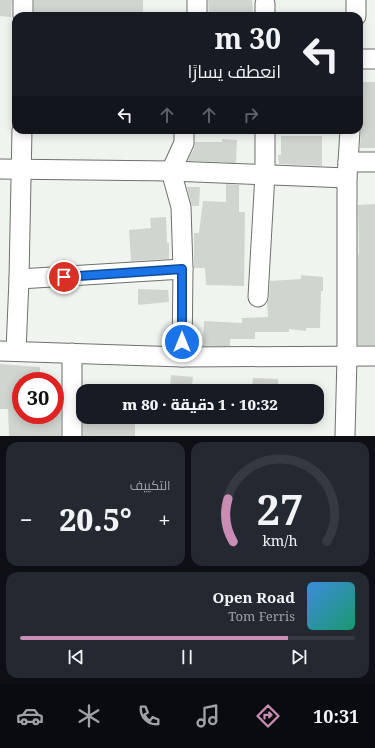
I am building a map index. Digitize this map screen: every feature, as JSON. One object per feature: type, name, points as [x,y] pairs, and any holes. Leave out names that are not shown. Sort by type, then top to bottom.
[{"type":"street","points":[[23,0],[23,12]]},
{"type":"street","points":[[197,0],[197,12]]},
{"type":"street","points":[[356,0],[356,12]]},
{"type":"street","points":[[363,59],[375,59]]},
{"type":"street","points":[[22,134],[19,279],[8,351],[182,356],[375,356]]},
{"type":"street","points":[[182,356],[181,207],[171,172],[184,143],[184,134]]},
{"type":"street","points":[[258,297],[265,174],[265,134]]},
{"type":"street","points":[[345,436],[348,170],[350,134]]},
{"type":"street","points":[[0,168],[265,174],[348,170],[375,162]]},
{"type":"street","points":[[19,279],[182,269]]},
{"type":"street","points":[[72,353],[72,436]]},
{"type":"building","points":[[0,0],[12,0],[11,17],[0,16]]},
{"type":"building","points":[[34,0],[143,0],[143,12],[34,12]]},
{"type":"building","points":[[208,0],[252,0],[253,12],[209,12]]},
{"type":"building","points":[[363,82],[375,82],[375,148],[360,148],[361,134],[363,134]]},
{"type":"building","points":[[281,136],[322,136],[322,166],[279,164],[278,155],[281,155]]},
{"type":"building","points":[[222,139],[237,140],[236,163],[188,161],[195,142],[222,142]]},
{"type":"building","points":[[226,184],[239,185],[239,212],[245,212],[244,286],[206,285],[205,268],[194,268],[194,233],[199,233],[203,201],[226,202]]},
{"type":"building","points":[[187,187],[200,187],[199,206],[192,206]]},
{"type":"building","points":[[375,204],[375,345],[358,345],[358,205]]},
{"type":"building","points":[[166,217],[169,259],[131,261],[129,230],[151,228],[150,218]]},
{"type":"building","points":[[301,275],[323,277],[320,328],[306,328],[306,331],[289,329],[289,332],[255,332],[255,339],[230,339],[230,346],[203,346],[204,321],[242,323],[242,318],[268,317],[267,303],[269,298],[270,281],[301,279]]},
{"type":"building","points":[[138,289],[168,290],[169,302],[138,305]]},
{"type":"building","points":[[0,364],[40,367],[40,372],[12,372],[12,424],[61,424],[61,436],[9,436],[8,409],[0,409]]},
{"type":"building","points":[[171,375],[193,377],[192,384],[170,384]]},
{"type":"building","points":[[253,378],[278,379],[278,384],[253,384]]},
{"type":"building","points":[[83,424],[135,424],[135,436],[83,436]]},
{"type":"route","points":[[64,277],[182,269],[182,342]]}]
